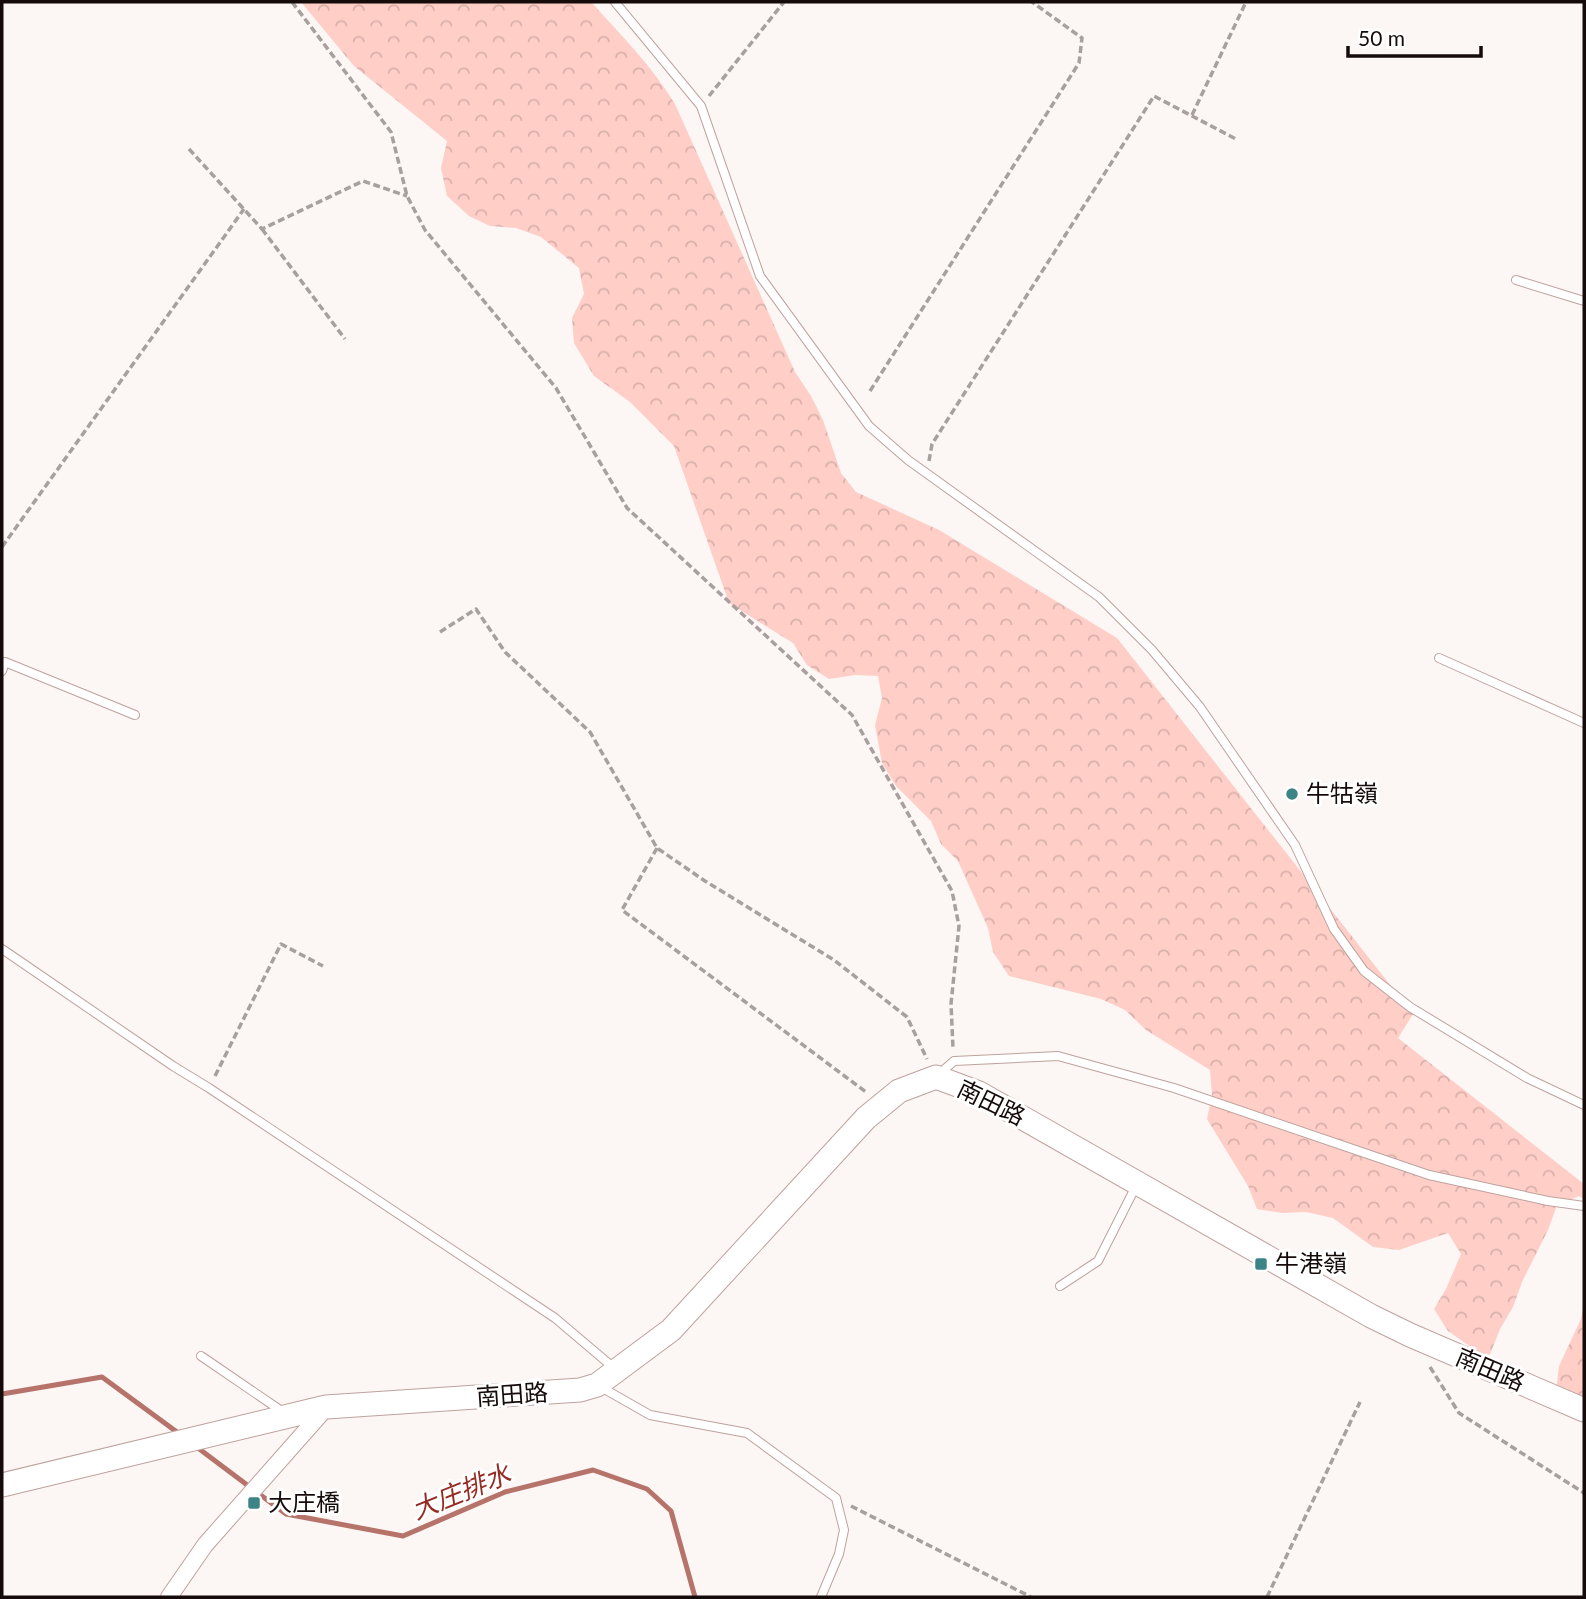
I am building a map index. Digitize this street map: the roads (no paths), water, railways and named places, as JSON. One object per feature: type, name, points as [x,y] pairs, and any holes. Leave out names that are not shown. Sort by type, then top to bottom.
[{"type":"main road","name":"南田路","points":[[2,1485],[326,1407],[580,1390],[597,1385],[671,1330],[866,1118],[899,1091],[936,1077],[979,1093],[1371,1316],[1584,1410]]},
{"type":"street","points":[[169,1597],[205,1545],[326,1407]]},
{"type":"lane","points":[[615,2],[701,106],[760,276],[869,426],[927,474],[1099,597],[1152,650],[1200,707],[1295,845],[1334,929],[1364,971],[1410,1007],[1527,1078],[1584,1105]]},
{"type":"lane","points":[[1516,280],[1584,302]]},
{"type":"lane","points":[[1439,658],[1584,723]]},
{"type":"lane","points":[[2,671],[5,662],[135,715]]},
{"type":"lane","points":[[2,949],[173,1066],[555,1318],[617,1370]]},
{"type":"lane","points":[[936,1077],[954,1061],[1058,1056],[1174,1087],[1429,1175],[1548,1201],[1584,1206]]},
{"type":"lane","points":[[1060,1286],[1098,1261],[1138,1184]]},
{"type":"lane","points":[[201,1356],[289,1416]]},
{"type":"lane","points":[[597,1385],[650,1415],[747,1433],[836,1498],[844,1530],[839,1554],[821,1597]]},
{"type":"waterway","name":"大庄排水","points":[[2,1394],[102,1377],[181,1435]]},
{"type":"waterway","name":"大庄排水","points":[[194,1445],[286,1514],[403,1536],[505,1492],[593,1470],[647,1489],[671,1511],[695,1597]]},
{"type":"place","name":"牛牯嶺","points":[[1292,794]]},
{"type":"place","name":"牛港嶺","points":[[1261,1264]]},
{"type":"place","name":"大庄橋","points":[[254,1503]]}]
